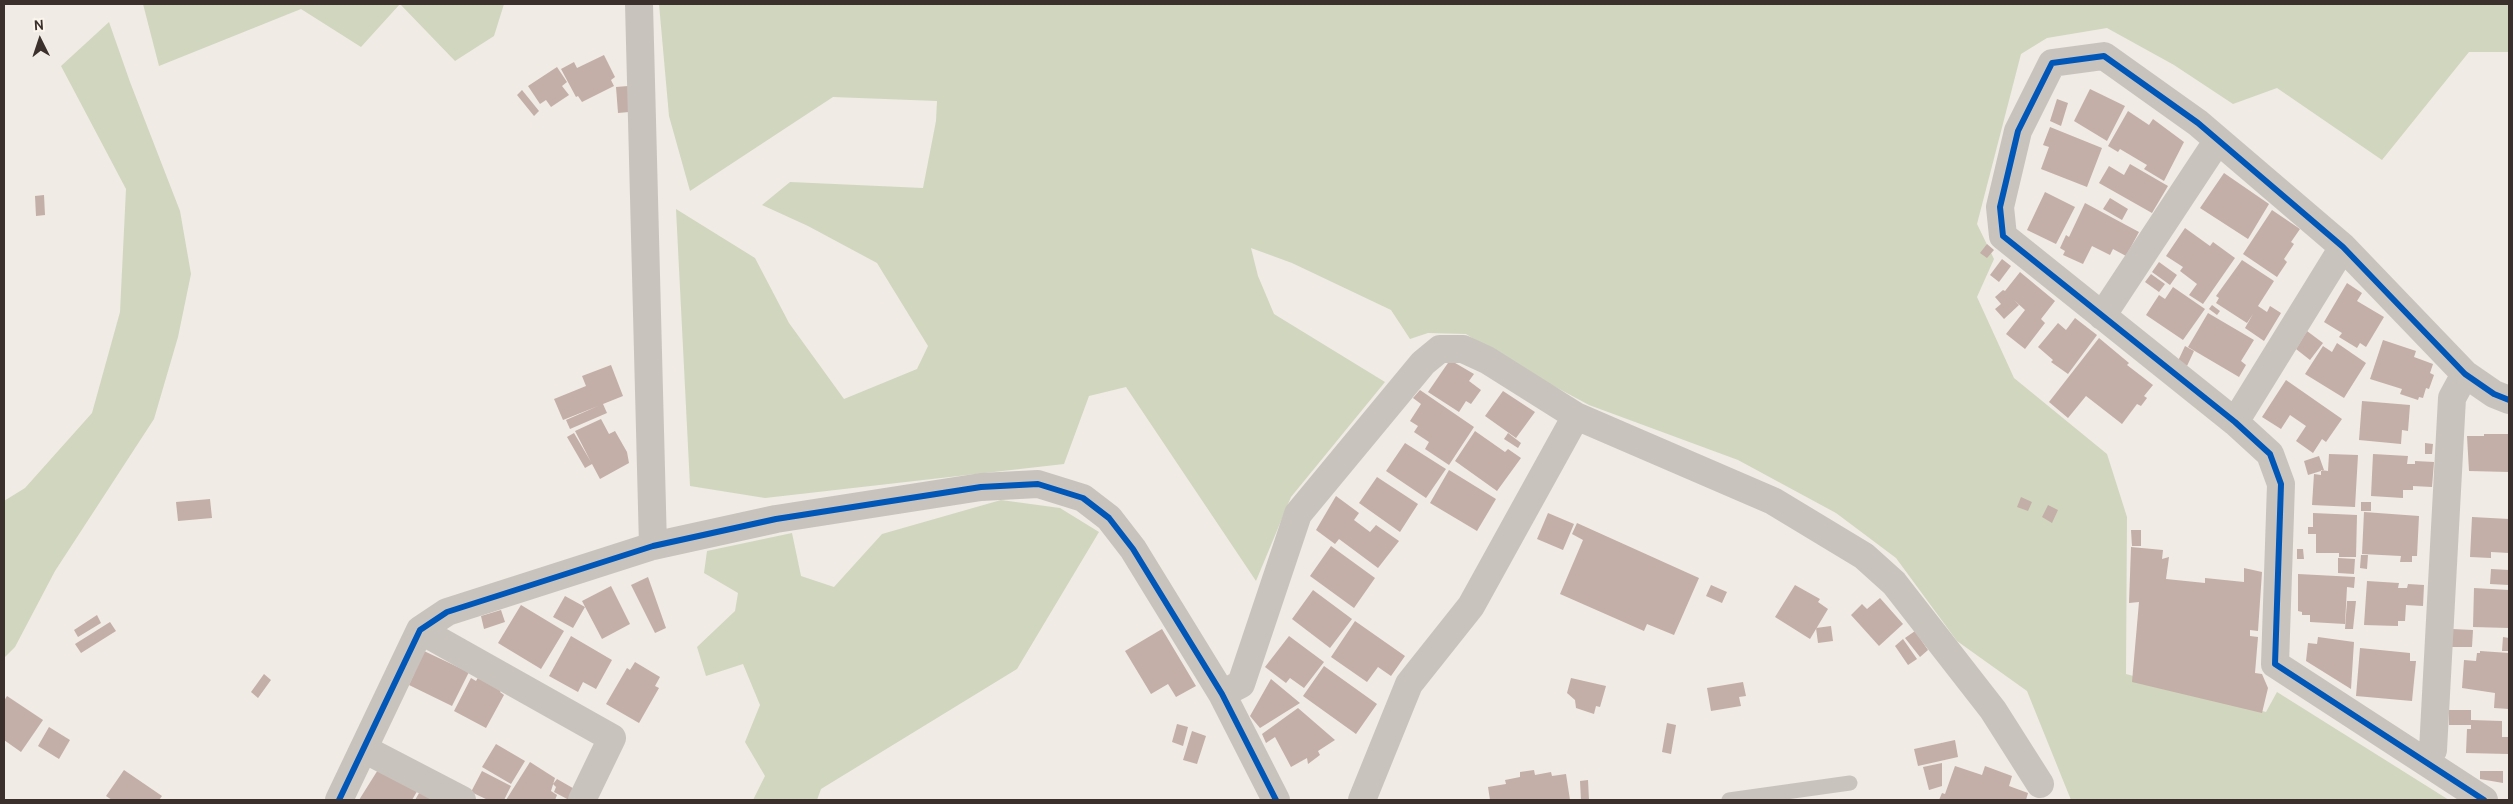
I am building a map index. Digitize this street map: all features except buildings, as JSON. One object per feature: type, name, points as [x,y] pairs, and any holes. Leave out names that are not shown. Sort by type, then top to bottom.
[{"type":"street","points":[[639,4],[653,546]]},
{"type":"street","points":[[2484,800],[2275,664],[2281,484],[2270,454],[2235,422],[2003,236],[2000,207],[2018,130],[2052,63],[2104,56],[2198,123],[2343,247],[2465,374],[2494,394],[2509,400]]},
{"type":"street","points":[[2102,316],[2218,140]]},
{"type":"street","points":[[2235,422],[2343,247]]},
{"type":"street","points":[[1222,694],[1242,684],[1298,514],[1423,363],[1440,349],[1463,349],[1487,360],[1576,416],[1772,501],[1864,556],[1894,583],[1993,710],[2040,784]]},
{"type":"street","points":[[2423,760],[2432,750],[2452,398],[2465,374]]},
{"type":"street","points":[[1362,800],[1409,684],[1471,606],[1576,416]]},
{"type":"street","points":[[339,800],[420,630],[447,612],[653,546],[776,519],[981,487],[1038,484],[1083,498],[1109,518],[1133,549],[1222,694],[1276,800]]},
{"type":"street","points":[[420,630],[612,738],[582,800]]},
{"type":"street","points":[[364,749],[462,800]]},
{"type":"lane","points":[[1729,800],[1850,783]]},
{"type":"green space","points":[[143,4],[400,4],[361,47],[301,9],[159,66]]},
{"type":"green space","points":[[400,4],[504,4],[494,36],[455,61]]},
{"type":"green space","points":[[659,4],[2509,4],[2509,56],[2508,52],[2469,52],[2382,160],[2277,88],[2233,104],[2174,65],[2107,28],[2047,38],[2021,54],[1977,224],[1994,259],[1977,297],[2014,378],[2107,454],[2127,517],[2126,674],[2266,712],[2277,692],[2449,800],[2071,800],[2027,691],[1957,641],[1896,558],[1836,513],[1738,460],[1589,405],[1507,361],[1466,334],[1428,333],[1410,339],[1391,310],[1292,263],[1251,248],[1258,276],[1274,314],[1385,382],[1291,497],[1256,581],[1126,387],[1089,396],[1064,464],[765,498],[690,486],[676,209],[755,258],[789,323],[844,399],[917,369],[928,346],[877,263],[808,226],[762,205],[790,182],[923,188],[936,121],[937,101],[833,97],[690,191],[669,116]]},
{"type":"green space","points":[[109,22],[180,211],[191,274],[178,337],[154,419],[55,571],[15,647],[4,658],[4,501],[25,488],[92,413],[120,312],[126,189],[61,66]]},
{"type":"green space","points":[[1001,500],[1060,508],[1099,532],[1017,669],[821,789],[817,800],[753,800],[765,776],[745,742],[760,705],[743,664],[706,676],[697,647],[735,611],[738,593],[704,573],[707,551],[792,533],[801,576],[834,587],[882,534]]},
{"type":"cycle path","points":[[2484,800],[2275,664],[2281,484],[2270,454],[2235,422],[2003,236],[2000,207],[2018,131],[2052,63],[2104,56],[2198,123],[2343,247],[2465,374],[2494,394],[2509,400]]},
{"type":"cycle path","points":[[339,800],[420,630],[447,612],[653,546],[776,519],[981,487],[1038,484],[1083,498],[1109,518],[1133,549],[1222,694],[1276,800]]}]
